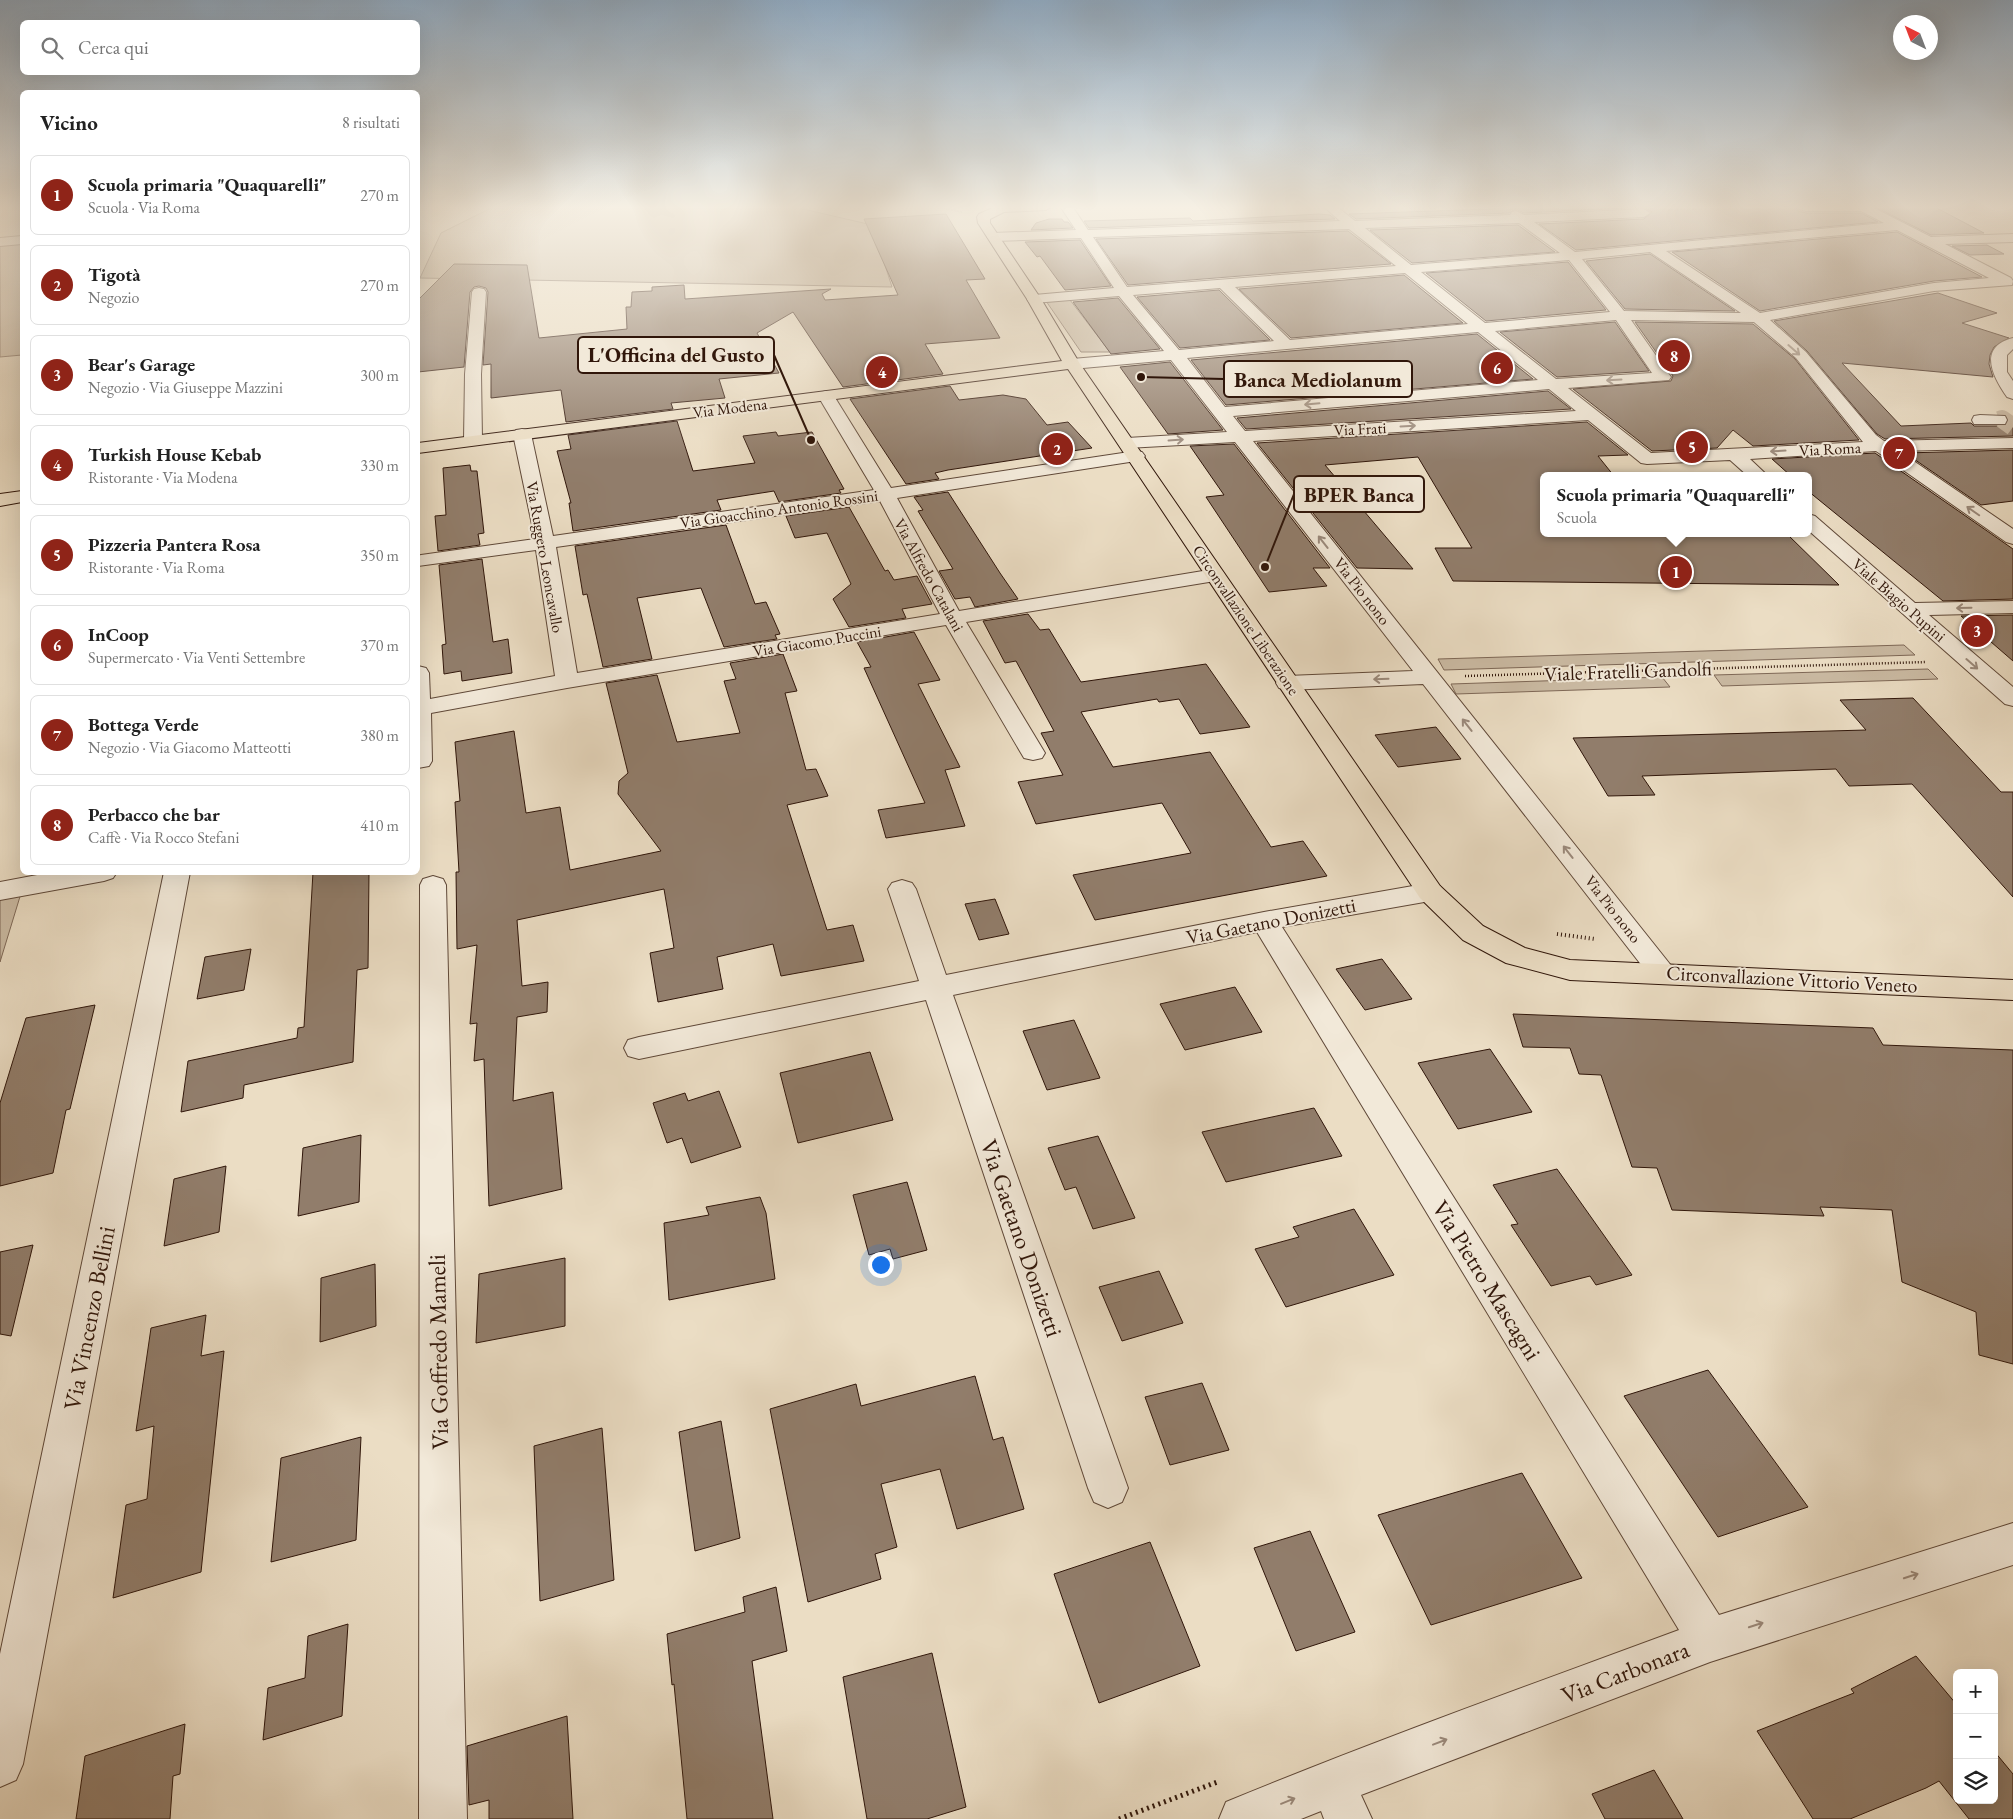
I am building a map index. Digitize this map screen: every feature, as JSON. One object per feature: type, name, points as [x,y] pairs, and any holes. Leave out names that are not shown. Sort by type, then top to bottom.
[{"type":"main road","name":"Circonvallazione Liberazione","points":[[1029,291],[1072,364],[1430,892],[1473,933],[1516,956],[1570,970]]},
{"type":"main road","name":"Via Modena","points":[[420,448],[1072,364]]},
{"type":"main road","points":[[0,500],[20,497]]},
{"type":"main road","name":"Circonvallazione Vittorio Veneto","points":[[1570,970],[2013,990]]},
{"type":"street","points":[[1034,299],[1137,291]]},
{"type":"street","points":[[1231,291],[1287,346]]},
{"type":"street","points":[[1436,291],[1485,328],[1592,415]]},
{"type":"street","points":[[1220,412],[1553,384],[1663,378],[1620,315],[1601,291]]},
{"type":"street","points":[[1717,291],[1758,318],[1801,355],[1870,440],[2013,538]]},
{"type":"street","points":[[1072,364],[1620,315],[1758,318],[1912,291]]},
{"type":"street","points":[[473,440],[473,374],[480,292]]},
{"type":"street","name":"Via Pio nono","points":[[1123,292],[1240,436],[1663,973]]},
{"type":"street","points":[[2013,343],[1998,354],[1999,372],[2013,394]]},
{"type":"street","name":"Via Alfredo Catalani","points":[[826,396],[886,495],[953,619],[1033,753]]},
{"type":"street","name":"Via Roma","points":[[1592,415],[1647,459],[1880,446],[2013,443]]},
{"type":"street","name":"Via Frati","points":[[1132,450],[1240,436],[1592,415]]},
{"type":"street","points":[[1980,420],[1999,420]]},
{"type":"street","name":"Via Ruggero Leoncavallo","points":[[522,434],[544,542],[567,681]]},
{"type":"street","name":"Via Gioacchino Antonio Rossini","points":[[422,561],[544,542],[886,495],[1132,450]]},
{"type":"street","points":[[1734,454],[1754,472]]},
{"type":"street","name":"Viale Biagio Pupini","points":[[1812,524],[2013,699]]},
{"type":"street","name":"Via Giacomo Puccini","points":[[420,708],[567,681],[1215,575]]},
{"type":"street","points":[[1909,609],[2013,607]]},
{"type":"street","points":[[1287,682],[1430,677]]},
{"type":"street","points":[[420,708],[420,761]]},
{"type":"street","points":[[0,891],[88,875]]},
{"type":"street","name":"Via Vincenzo Bellini","points":[[0,1764],[176,875]]},
{"type":"street","name":"Via Goffredo Mameli","points":[[433,885],[442,1819]]},
{"type":"street","name":"Via Gaetano Donizetti","points":[[902,889],[1108,1488]]},
{"type":"street","name":"Via Gaetano Donizetti","points":[[640,1048],[1264,921],[1430,892]]},
{"type":"street","name":"Via Pietro Mascagni","points":[[1264,921],[1710,1640]]},
{"type":"street","name":"Via Carbonara","points":[[1243,1819],[1340,1801],[1710,1640],[2013,1544]]},
{"type":"path","name":"Viale Fratelli Gandolfi","points":[[1430,677],[1968,660]]},
{"type":"shaded area","points":[[0,291],[20,291],[20,355],[0,357]]},
{"type":"shaded area","points":[[1070,300],[1110,352],[1081,352],[1046,301]]},
{"type":"shaded area","points":[[1904,645],[1915,655],[1444,670],[1438,659]]},
{"type":"shaded area","points":[[1928,669],[1938,679],[1722,686],[1714,675]]},
{"type":"shaded area","points":[[1662,677],[1670,687],[1456,694],[1451,684]]},
{"type":"shaded area","points":[[22,890],[0,962],[0,894]]},
{"type":"building","points":[[427,291],[471,291],[464,367],[420,372],[420,298]]},
{"type":"building","points":[[487,291],[531,291],[539,338],[627,329],[626,307],[631,307],[632,292],[684,291],[685,299],[803,291],[828,291],[822,294],[825,300],[898,295],[896,291],[972,291],[1000,338],[925,344],[943,374],[843,387],[793,312],[757,333],[779,373],[719,379],[725,398],[671,403],[673,409],[566,422],[561,390],[491,398],[491,364],[483,365]]},
{"type":"building","points":[[1220,291],[1270,340],[1180,348],[1137,297]]},
{"type":"building","points":[[1241,291],[1424,291],[1463,323],[1291,338]]},
{"type":"building","points":[[1448,291],[1591,291],[1606,310],[1486,321]]},
{"type":"building","points":[[1610,291],[1705,291],[1735,311],[1625,309]]},
{"type":"building","points":[[1730,291],[1877,291],[1760,311]]},
{"type":"building","points":[[1938,293],[1997,313],[1962,323],[2009,338],[1994,347],[1990,355],[1989,364],[1993,377],[1842,363],[1901,426],[1971,423],[1974,426],[2005,426],[2008,422],[2013,421],[2013,436],[1885,439],[1877,434],[1807,351],[1774,321]]},
{"type":"building","points":[[1118,298],[1160,349],[1111,354],[1073,302]]},
{"type":"building","points":[[1615,322],[1649,371],[1557,377],[1500,332]]},
{"type":"building","points":[[1635,322],[1753,324],[1795,359],[1859,440],[1753,446],[1733,430],[1717,448],[1652,451],[1573,389],[1671,381],[1673,376]]},
{"type":"building","points":[[1477,334],[1533,379],[1226,405],[1191,360]]},
{"type":"building","points":[[1170,362],[1223,430],[1168,434],[1120,367]]},
{"type":"building","points":[[950,386],[959,400],[1003,395],[1026,399],[1047,425],[1068,422],[1092,448],[948,470],[935,473],[939,479],[906,484],[850,399]]},
{"type":"building","points":[[1548,391],[1571,409],[1246,429],[1237,418]]},
{"type":"building","points":[[677,421],[693,471],[755,463],[743,436],[776,432],[778,436],[812,432],[844,489],[839,490],[841,493],[779,502],[774,491],[717,500],[721,510],[573,531],[569,503],[571,503],[557,451],[571,449],[568,435]]},
{"type":"building","points":[[1587,422],[1628,455],[1598,456],[1611,472],[1540,472],[1540,537],[1790,537],[1839,585],[1453,581],[1435,548],[1472,548],[1418,457],[1325,465],[1413,569],[1357,568],[1257,443]]},
{"type":"building","points":[[1234,444],[1330,568],[1313,568],[1327,586],[1269,592],[1206,497],[1224,495],[1190,446]]},
{"type":"building","points":[[2013,450],[2013,501],[1981,505],[1905,453]]},
{"type":"building","points":[[1875,453],[2013,549],[2013,599],[1943,601],[1812,494],[1812,472],[1787,472],[1772,459]]},
{"type":"building","points":[[470,465],[471,471],[477,471],[484,533],[478,534],[480,545],[438,551],[435,516],[446,515],[443,468]]},
{"type":"building","points":[[948,492],[1018,599],[975,607],[970,597],[955,599],[939,571],[953,569],[918,511],[923,510],[914,497]]},
{"type":"building","points":[[849,507],[885,571],[888,570],[894,580],[917,576],[932,604],[902,609],[906,618],[849,627],[833,599],[851,584],[827,533],[795,538],[786,516]]},
{"type":"building","points":[[726,525],[755,604],[766,602],[780,634],[775,635],[777,639],[724,647],[701,588],[637,598],[652,659],[603,667],[587,594],[583,595],[575,546]]},
{"type":"building","points":[[482,559],[493,642],[508,639],[512,673],[462,681],[461,671],[444,674],[442,645],[446,644],[439,565]]},
{"type":"building","points":[[1028,614],[1040,630],[1049,629],[1081,682],[1206,664],[1250,727],[1200,734],[1179,699],[1159,702],[1157,699],[1081,712],[1113,767],[1210,752],[1271,847],[1303,841],[1327,876],[1095,920],[1073,875],[1191,853],[1162,803],[1036,824],[1018,782],[1063,775],[1041,733],[1054,731],[1016,661],[1005,663],[983,621]]},
{"type":"building","points":[[2013,615],[2013,661],[1961,616]]},
{"type":"building","points":[[914,632],[940,680],[918,684],[960,767],[945,770],[965,826],[886,838],[878,810],[925,803],[864,668],[871,667],[857,642]]},
{"type":"building","points":[[783,654],[797,691],[785,693],[806,770],[816,769],[828,796],[787,805],[827,930],[853,925],[864,961],[781,976],[773,944],[717,957],[723,989],[658,1002],[650,953],[674,948],[664,889],[517,920],[522,986],[548,982],[547,1012],[517,1017],[513,1101],[553,1092],[562,1189],[489,1206],[484,1059],[474,1061],[477,1023],[470,1024],[477,945],[457,949],[456,872],[459,872],[455,802],[460,801],[455,742],[514,731],[526,813],[560,807],[570,870],[661,851],[618,794],[619,781],[628,773],[606,683],[657,675],[677,742],[740,733],[724,681],[736,679],[730,663]]},
{"type":"building","points":[[1913,698],[2001,792],[2013,792],[2013,897],[1912,784],[1849,786],[1836,769],[1642,776],[1655,795],[1608,796],[1573,738],[1866,730],[1840,700]]},
{"type":"building","points":[[1436,727],[1461,759],[1398,767],[1375,735]]},
{"type":"building","points":[[313,875],[369,875],[368,968],[357,970],[353,1062],[244,1085],[243,1098],[181,1112],[188,1061],[297,1038],[298,1028],[304,1027]]},
{"type":"building","points":[[995,899],[1009,934],[979,940],[965,904]]},
{"type":"building","points":[[251,949],[244,990],[197,999],[205,957]]},
{"type":"building","points":[[1382,959],[1412,999],[1365,1010],[1336,969]]},
{"type":"building","points":[[1235,987],[1262,1032],[1185,1050],[1160,1004]]},
{"type":"building","points":[[95,1005],[70,1109],[66,1110],[53,1173],[0,1186],[0,1103],[26,1018]]},
{"type":"building","points":[[1513,1014],[1873,1028],[1883,1045],[2013,1050],[2013,1364],[1979,1355],[1976,1312],[1902,1282],[1892,1210],[1820,1207],[1824,1216],[1672,1210],[1657,1168],[1632,1167],[1601,1075],[1579,1074],[1570,1048],[1523,1047]]},
{"type":"building","points":[[1074,1020],[1100,1078],[1047,1090],[1023,1031]]},
{"type":"building","points":[[1490,1049],[1532,1112],[1458,1129],[1418,1063]]},
{"type":"building","points":[[870,1052],[893,1120],[798,1143],[780,1073]]},
{"type":"building","points":[[719,1091],[741,1147],[691,1163],[682,1138],[667,1143],[653,1103],[685,1093],[688,1101]]},
{"type":"building","points":[[1314,1108],[1342,1156],[1226,1182],[1202,1132]]},
{"type":"building","points":[[361,1135],[359,1202],[298,1216],[303,1148]]},
{"type":"building","points":[[1098,1136],[1135,1218],[1093,1229],[1076,1187],[1065,1190],[1048,1148]]},
{"type":"building","points":[[226,1166],[219,1232],[164,1246],[174,1179]]},
{"type":"building","points":[[1557,1169],[1632,1275],[1596,1285],[1590,1276],[1551,1286],[1511,1225],[1518,1224],[1493,1185]]},
{"type":"building","points":[[907,1182],[927,1250],[893,1259],[890,1249],[869,1255],[853,1195]]},
{"type":"building","points":[[760,1197],[766,1213],[775,1279],[669,1300],[664,1223],[709,1215],[706,1207]]},
{"type":"building","points":[[1354,1209],[1394,1275],[1286,1307],[1255,1249],[1299,1237],[1293,1227]]},
{"type":"building","points":[[33,1245],[11,1336],[0,1334],[0,1252]]},
{"type":"building","points":[[565,1258],[565,1326],[476,1343],[479,1274]]},
{"type":"building","points":[[375,1264],[376,1326],[320,1342],[321,1278]]},
{"type":"building","points":[[1159,1271],[1183,1323],[1122,1341],[1099,1287]]},
{"type":"building","points":[[206,1315],[201,1356],[224,1351],[201,1572],[113,1598],[126,1505],[147,1499],[154,1426],[136,1431],[151,1328]]},
{"type":"building","points":[[1708,1370],[1808,1507],[1718,1537],[1624,1396]]},
{"type":"building","points":[[975,1376],[993,1440],[1003,1437],[1024,1509],[957,1529],[940,1469],[881,1484],[897,1547],[875,1554],[881,1579],[808,1602],[770,1409],[856,1384],[861,1406]]},
{"type":"building","points":[[1202,1383],[1229,1450],[1170,1465],[1145,1397]]},
{"type":"building","points":[[721,1421],[740,1538],[695,1551],[679,1432]]},
{"type":"building","points":[[602,1428],[614,1580],[540,1601],[534,1446]]},
{"type":"building","points":[[361,1437],[356,1540],[271,1562],[281,1458]]},
{"type":"building","points":[[1522,1473],[1582,1578],[1431,1625],[1378,1515]]},
{"type":"building","points":[[1310,1531],[1355,1632],[1296,1651],[1254,1548]]},
{"type":"building","points":[[1150,1542],[1200,1666],[1099,1703],[1054,1574]]},
{"type":"building","points":[[776,1587],[787,1651],[752,1661],[773,1819],[687,1819],[674,1684],[672,1685],[667,1634],[745,1612],[743,1597]]},
{"type":"building","points":[[348,1624],[342,1716],[263,1740],[268,1688],[305,1678],[308,1636]]},
{"type":"building","points":[[932,1653],[966,1807],[927,1819],[867,1819],[843,1677]]},
{"type":"building","points":[[1916,1656],[1953,1700],[1953,1799],[1939,1781],[1850,1819],[1813,1819],[1757,1731],[1854,1693],[1851,1689]]},
{"type":"building","points":[[567,1716],[573,1819],[489,1819],[489,1800],[469,1805],[467,1746]]},
{"type":"building","points":[[185,1724],[180,1774],[173,1776],[170,1819],[76,1819],[85,1756]]},
{"type":"building","points":[[1998,1756],[2013,1774],[2013,1819],[1969,1819],[1957,1804],[1998,1804]]},
{"type":"building","points":[[1654,1770],[1683,1819],[1605,1819],[1592,1794]]},
{"type":"tunnel","points":[[1999,420],[2002,419],[2013,427]]},
{"type":"place","name":"Perbacco che bar","points":[[1674,356]]},
{"type":"place","name":"InCoop","points":[[1497,368]]},
{"type":"place","name":"Turkish House Kebab","points":[[882,372]]},
{"type":"place","name":"Banca Mediolanum","points":[[1141,377]]},
{"type":"place","name":"L'Officina del Gusto","points":[[811,440]]},
{"type":"place","name":"Pizzeria Pantera Rosa","points":[[1692,447]]},
{"type":"place","name":"Tigotà","points":[[1057,449]]},
{"type":"place","name":"Bottega Verde","points":[[1899,453]]},
{"type":"place","name":"BPER Banca","points":[[1265,567]]},
{"type":"place","name":"Scuola primaria \"Quaquarelli\"","points":[[1676,572]]},
{"type":"place","name":"Bear's Garage","points":[[1977,631]]}]
